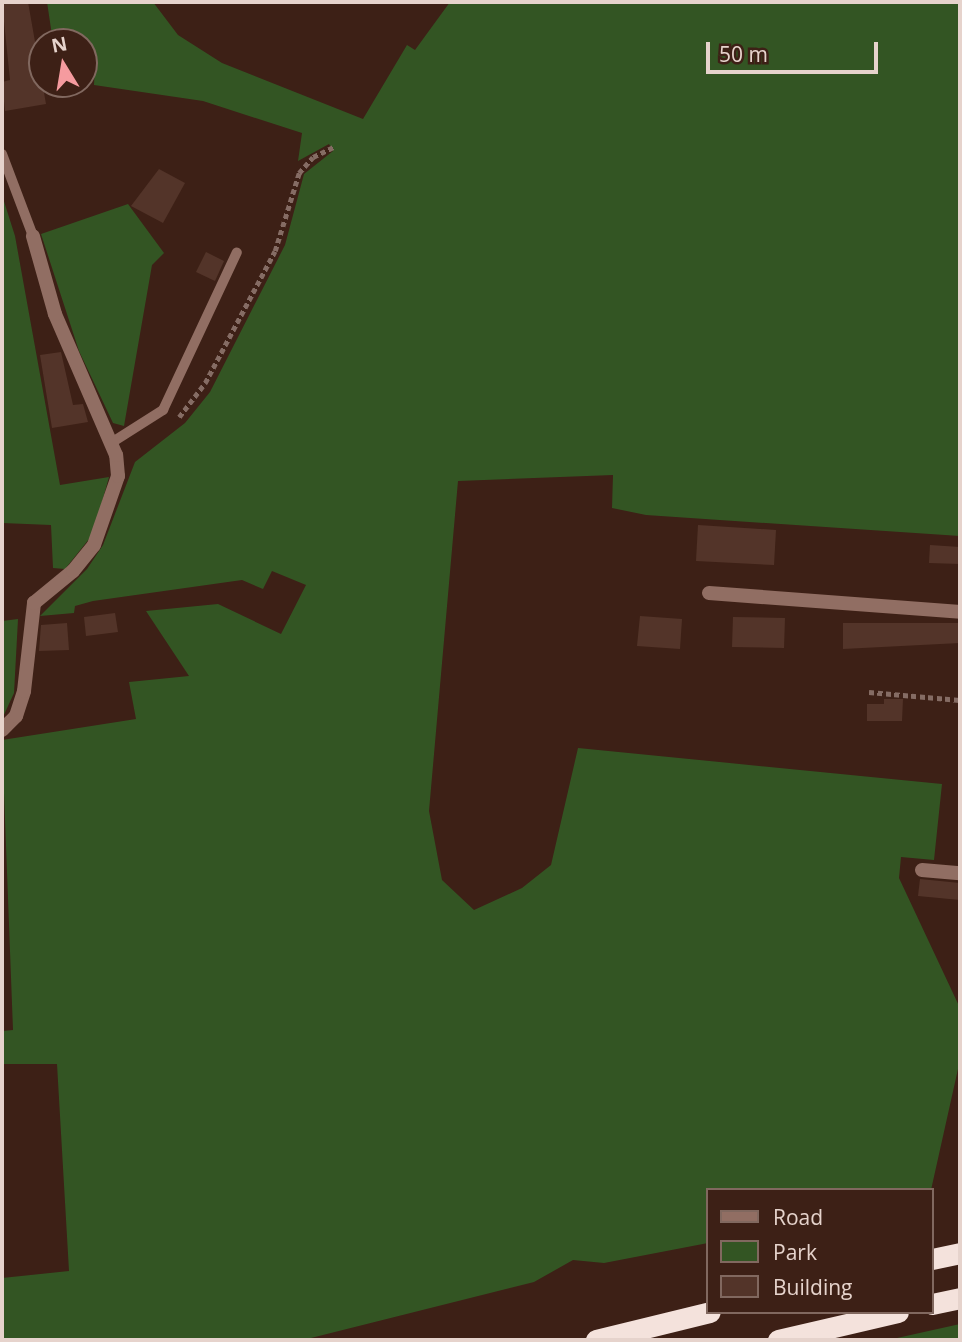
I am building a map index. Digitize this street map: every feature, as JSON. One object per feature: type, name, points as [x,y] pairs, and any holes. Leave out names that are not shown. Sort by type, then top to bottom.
[{"type":"highway","points":[[934,1258],[960,1252]]},
{"type":"highway","points":[[934,1304],[960,1298]]},
{"type":"highway","points":[[596,1340],[706,1313]]},
{"type":"highway","points":[[778,1340],[889,1314]]},
{"type":"street","points":[[2,730],[16,716],[24,691],[34,603],[73,571],[106,520],[118,476],[111,443],[70,356],[33,236]]},
{"type":"street","points":[[709,593],[960,612]]},
{"type":"street","points":[[922,870],[960,873]]},
{"type":"lane","points":[[2,153],[33,236]]},
{"type":"lane","points":[[111,443],[163,410],[237,252]]},
{"type":"path","points":[[174,422],[205,383],[275,251],[299,173],[313,157],[336,146]]},
{"type":"path","points":[[869,692],[960,700]]},
{"type":"green space","points":[[47,2],[153,2],[178,35],[222,63],[363,119],[407,45],[415,50],[450,2],[960,2],[960,536],[646,515],[612,508],[613,475],[458,481],[429,811],[442,880],[474,910],[522,888],[551,865],[578,748],[942,784],[934,860],[901,857],[899,878],[960,1008],[960,1060],[931,1188],[706,1188],[706,1243],[604,1263],[573,1260],[534,1282],[303,1340],[2,1340],[2,1278],[69,1271],[57,1064],[2,1064],[2,1031],[13,1030],[2,740],[136,719],[129,682],[189,676],[146,611],[218,604],[281,634],[306,585],[272,571],[263,589],[242,580],[93,601],[75,606],[74,613],[40,616],[87,569],[103,545],[135,462],[185,423],[210,392],[285,245],[304,174],[333,151],[329,144],[298,161],[302,133],[203,101],[98,86],[98,28],[51,28]]},
{"type":"green space","points":[[2,195],[15,236],[60,485],[109,477],[93,534],[65,569],[53,568],[51,525],[2,523]]},
{"type":"green space","points":[[128,204],[164,253],[152,265],[124,426],[113,423],[79,351],[41,234]]},
{"type":"green space","points":[[18,619],[14,693],[2,719],[2,621]]},
{"type":"green space","points":[[960,1324],[960,1340],[888,1340]]},
{"type":"building","points":[[2,2],[28,2],[33,28],[28,28],[28,98],[45,98],[46,104],[5,111],[2,82],[10,80]]},
{"type":"building","points":[[159,169],[185,183],[163,223],[131,206]]},
{"type":"building","points":[[206,252],[224,261],[215,281],[196,272]]},
{"type":"building","points":[[61,352],[73,405],[83,404],[88,422],[52,428],[40,355]]},
{"type":"building","points":[[698,525],[776,530],[774,565],[696,561]]},
{"type":"building","points":[[930,545],[960,547],[960,564],[929,563]]},
{"type":"building","points":[[115,613],[118,632],[86,636],[84,617]]},
{"type":"building","points":[[640,616],[682,619],[680,649],[637,646]]},
{"type":"building","points":[[733,617],[785,618],[784,648],[732,647]]},
{"type":"building","points":[[67,623],[69,650],[39,651],[41,625]]},
{"type":"building","points":[[843,623],[960,623],[960,643],[843,649]]},
{"type":"building","points":[[884,699],[903,699],[902,721],[867,721],[867,704],[884,704]]},
{"type":"building","points":[[920,879],[960,883],[960,900],[918,896]]}]
